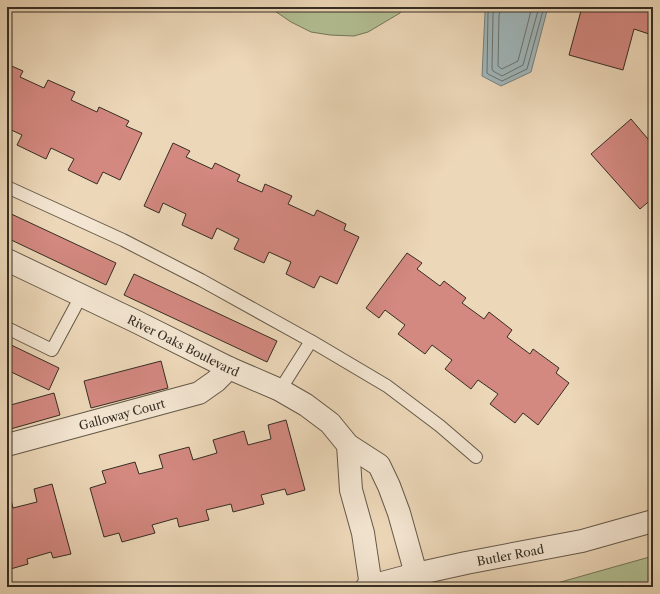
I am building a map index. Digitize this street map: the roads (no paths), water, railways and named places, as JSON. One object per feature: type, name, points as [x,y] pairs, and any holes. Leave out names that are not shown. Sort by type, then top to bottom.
[{"type":"street","name":"River Oaks Boulevard","points":[[7,260],[138,322],[229,368],[280,390],[306,405],[330,423],[348,446],[379,466],[400,513],[416,574]]},
{"type":"street","name":"Galloway Court","points":[[7,445],[199,393],[216,381],[229,368]]},
{"type":"street","points":[[348,446],[351,490],[362,533],[369,586]]},
{"type":"street","name":"Butler Road","points":[[369,586],[466,562],[582,541],[653,521]]},
{"type":"lane","points":[[7,188],[123,240],[201,280],[311,341],[387,386],[440,426],[476,457]]},
{"type":"lane","points":[[7,328],[52,350],[82,296]]},
{"type":"lane","points":[[280,390],[311,341]]},
{"type":"water","points":[[486,7],[548,7],[531,72],[501,86],[482,76]]}]
